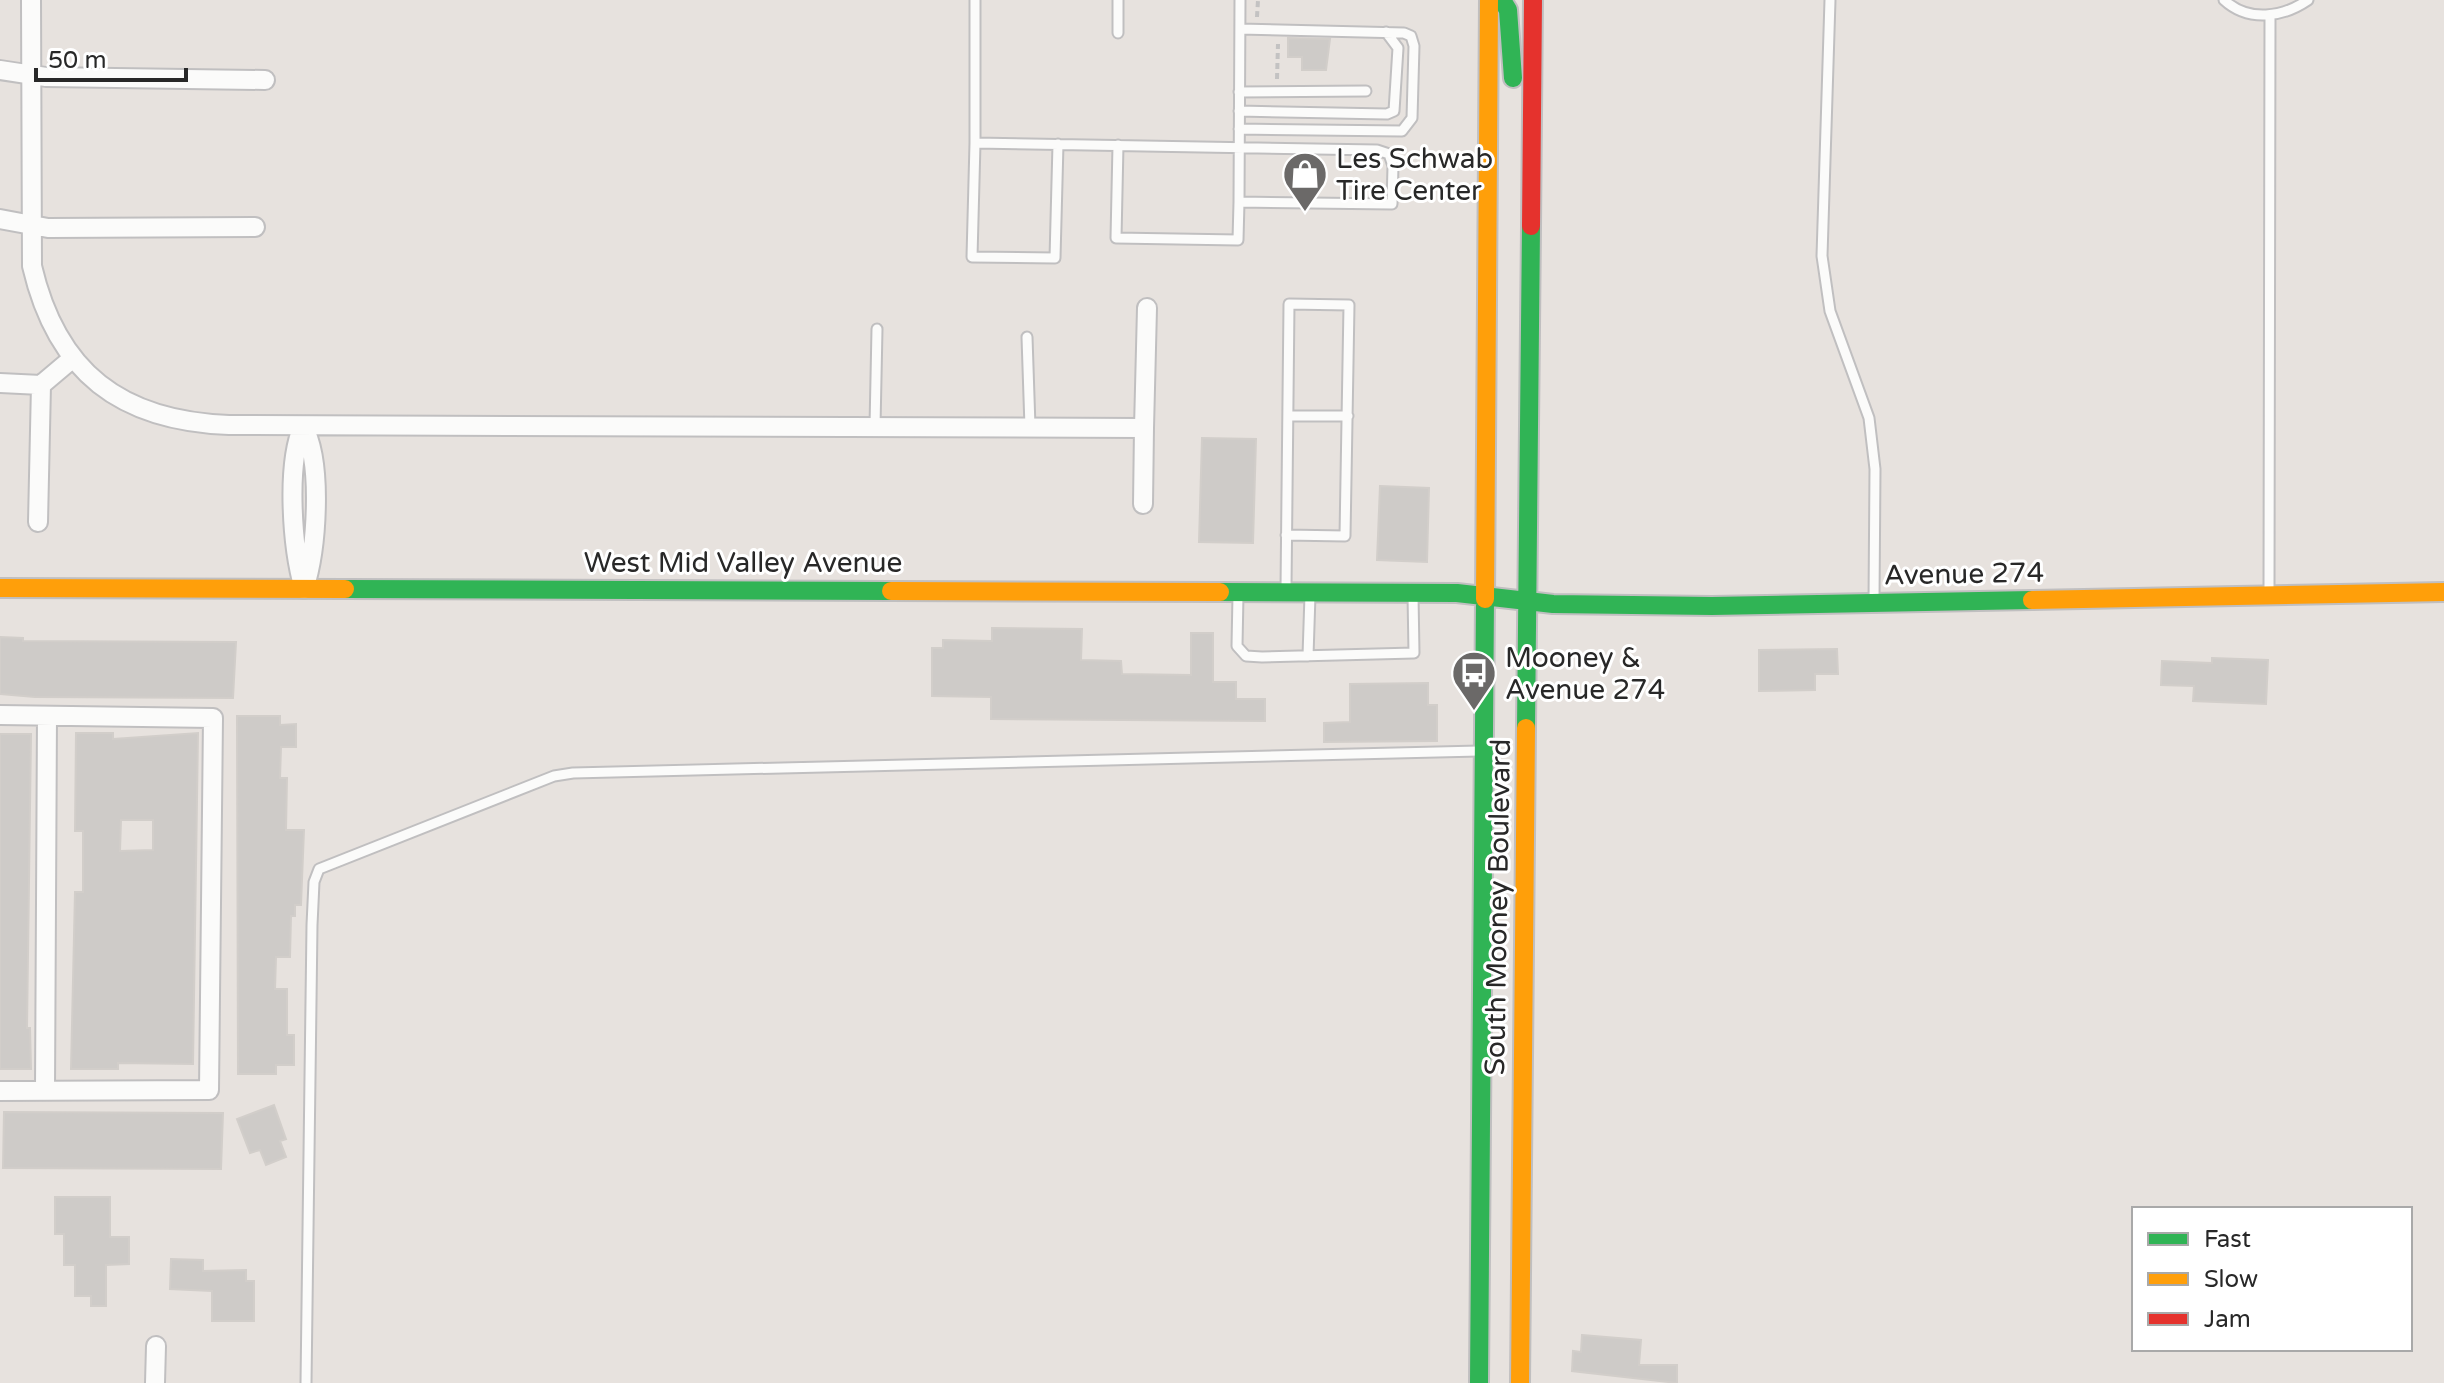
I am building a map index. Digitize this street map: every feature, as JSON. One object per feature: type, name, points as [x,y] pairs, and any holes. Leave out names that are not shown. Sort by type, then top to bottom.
[{"type":"main road","name":"South Mooney Boulevard","points":[[1479,1383],[1489,0]]},
{"type":"main road","points":[[1502,0],[1508,10],[1512,45],[1517,243],[1530,282]]},
{"type":"main road","name":"South Mooney Boulevard","points":[[1520,1383],[1533,0]]},
{"type":"main road","name":"West Mid Valley Avenue","points":[[0,588],[1310,592],[1485,596]]},
{"type":"main road","name":"Avenue 274","points":[[1485,596],[1527,602],[1698,606],[2444,592]]},
{"type":"street","points":[[31,0],[32,266],[40,301],[53,329],[73,358],[100,387],[129,405],[190,424],[1144,428]]},
{"type":"street","points":[[0,70],[31,74],[265,80]]},
{"type":"street","points":[[0,219],[48,228],[255,227]]},
{"type":"street","points":[[1143,504],[1147,308]]},
{"type":"street","points":[[0,383],[41,385],[73,358]]},
{"type":"street","points":[[38,522],[41,385]]},
{"type":"street","points":[[303,426],[313,444],[313,560],[304,589]]},
{"type":"street","points":[[0,715],[213,718],[209,1090],[0,1091]]},
{"type":"street","points":[[45,1090],[47,716]]},
{"type":"street","points":[[155,1383],[156,1346]]},
{"type":"lane","points":[[975,0],[972,257],[1055,258],[1058,144]]},
{"type":"lane","points":[[1118,0],[1118,33]]},
{"type":"lane","points":[[1118,145],[1116,238],[1238,240],[1240,0]]},
{"type":"lane","points":[[1830,0],[1822,256],[1830,311],[1869,418],[1875,469],[1874,603]]},
{"type":"lane","points":[[2224,0],[2248,14],[2270,16],[2292,11],[2308,0]]},
{"type":"lane","points":[[2269,595],[2270,16]]},
{"type":"lane","points":[[1239,129],[1402,131],[1412,118],[1414,46],[1411,36],[1386,32],[1240,29]]},
{"type":"lane","points":[[1239,111],[1394,111],[1398,48],[1386,32]]},
{"type":"lane","points":[[1239,92],[1366,91]]},
{"type":"lane","points":[[975,143],[1377,150],[1389,154],[1393,166],[1392,204],[1239,202]]},
{"type":"lane","points":[[1286,535],[1345,536],[1349,305],[1289,304],[1286,535],[1286,592]]},
{"type":"lane","points":[[875,426],[877,329]]},
{"type":"lane","points":[[1027,337],[1030,427]]},
{"type":"lane","points":[[1288,416],[1348,416]]},
{"type":"lane","points":[[1238,592],[1240,651],[1246,656],[1414,653],[1413,593]]},
{"type":"lane","points":[[1308,656],[1310,592]]},
{"type":"lane","points":[[306,1383],[312,925],[314,882],[319,869],[424,824],[554,776],[573,773],[1291,752],[1482,751]]},
{"type":"path","points":[[1258,0],[1256,38],[1278,38],[1276,91]]},
{"type":"building","points":[[1288,38],[1330,39],[1326,70],[1302,70],[1302,57],[1288,57]]},
{"type":"building","points":[[1202,438],[1256,439],[1253,543],[1199,542]]},
{"type":"building","points":[[1380,486],[1429,488],[1427,562],[1377,560]]},
{"type":"building","points":[[992,628],[1082,629],[1081,660],[1121,661],[1122,674],[1191,675],[1191,633],[1213,633],[1213,682],[1236,682],[1236,699],[1265,699],[1265,721],[991,719],[991,697],[932,696],[932,648],[943,648],[943,640],[992,641]]},
{"type":"building","points":[[0,637],[23,638],[23,641],[236,642],[233,698],[0,694]]},
{"type":"building","points":[[1837,649],[1838,674],[1815,674],[1815,690],[1759,691],[1759,650]]},
{"type":"building","points":[[2212,658],[2268,660],[2266,704],[2193,701],[2194,686],[2161,685],[2162,661],[2212,663]]},
{"type":"building","points":[[1428,683],[1428,705],[1437,705],[1437,741],[1324,742],[1324,723],[1350,722],[1350,684]]},
{"type":"building","points":[[237,716],[280,716],[280,725],[296,724],[296,747],[281,747],[280,778],[287,778],[286,830],[304,830],[301,905],[295,905],[295,916],[291,916],[290,957],[276,957],[275,989],[287,989],[287,1035],[294,1035],[294,1065],[276,1065],[276,1074],[238,1074]]},
{"type":"building","points":[[76,733],[113,733],[113,739],[198,733],[193,1064],[118,1063],[118,1069],[71,1069],[75,892],[83,892],[83,831],[75,831]],"holes":[[[121,820],[153,820],[153,850],[120,851]]]},
{"type":"building","points":[[0,734],[31,734],[27,1028],[30,1028],[31,1069],[0,1069]]},
{"type":"building","points":[[274,1105],[286,1139],[280,1141],[286,1157],[266,1165],[260,1150],[250,1153],[237,1119]]},
{"type":"building","points":[[4,1112],[223,1113],[221,1169],[3,1168]]},
{"type":"building","points":[[55,1197],[110,1197],[110,1237],[129,1237],[129,1264],[106,1265],[106,1306],[91,1306],[91,1296],[75,1296],[75,1265],[64,1265],[64,1234],[55,1234]]},
{"type":"building","points":[[171,1259],[203,1260],[203,1271],[246,1270],[246,1281],[254,1281],[254,1321],[212,1321],[212,1291],[170,1289]]},
{"type":"building","points":[[1582,1335],[1641,1340],[1639,1365],[1677,1365],[1677,1383],[1572,1371],[1573,1351],[1581,1352]]},
{"type":"traffic: fast","points":[[1502,0],[1508,10],[1513,78]]},
{"type":"traffic: fast","points":[[1526,728],[1531,226]]},
{"type":"traffic: fast","points":[[345,589],[891,591]]},
{"type":"traffic: fast","points":[[1220,592],[1457,593],[1553,604],[1712,606],[2032,600]]},
{"type":"traffic: fast","points":[[1479,1383],[1485,599]]},
{"type":"traffic: slow","points":[[1485,599],[1489,0]]},
{"type":"traffic: slow","points":[[0,588],[345,589]]},
{"type":"traffic: slow","points":[[891,591],[1220,592]]},
{"type":"traffic: slow","points":[[2032,600],[2444,592]]},
{"type":"traffic: slow","points":[[1520,1383],[1526,728]]},
{"type":"traffic: jam","points":[[1531,226],[1533,0]]},
{"type":"place","name":"Les Schwab Tire Center","points":[[1305,213]]},
{"type":"place","name":"Mooney & Avenue 274","points":[[1474,712]]}]
